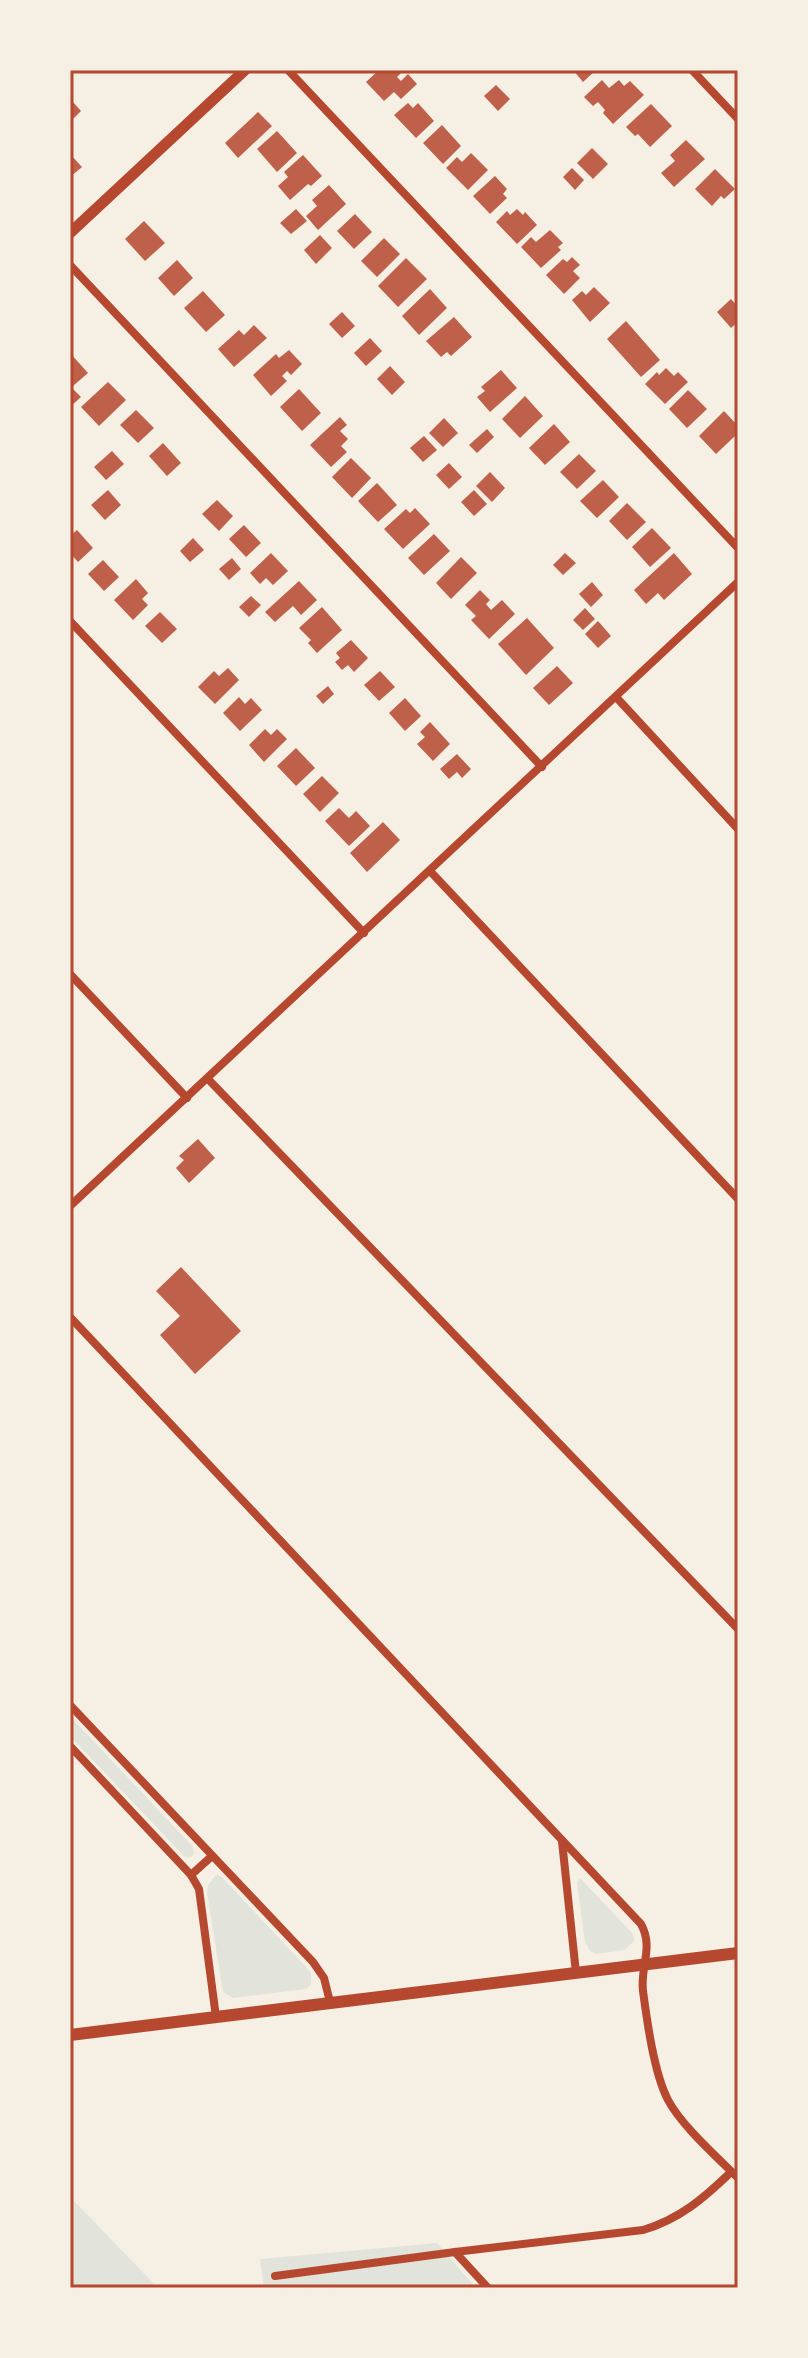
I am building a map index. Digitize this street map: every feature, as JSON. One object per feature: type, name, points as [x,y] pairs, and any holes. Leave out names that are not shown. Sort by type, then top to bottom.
[{"type":"main road","points":[[70,2035],[738,1953]]},
{"type":"street","points":[[70,233],[245,70]]},
{"type":"street","points":[[288,70],[738,548]]},
{"type":"street","points":[[692,70],[738,119]]},
{"type":"street","points":[[70,265],[542,767]]},
{"type":"street","points":[[70,1206],[738,582]]},
{"type":"street","points":[[70,621],[364,933]]},
{"type":"street","points":[[616,697],[738,829]]},
{"type":"street","points":[[430,871],[738,1199]]},
{"type":"street","points":[[70,974],[187,1098]]},
{"type":"street","points":[[208,1079],[738,1629]]},
{"type":"street","points":[[70,1317],[641,1924],[648,1938],[642,1986],[661,2085],[682,2119],[735,2175],[698,2203],[661,2225],[624,2233],[275,2276]]},
{"type":"street","points":[[70,1705],[313,1962],[324,1978],[330,2002]]},
{"type":"street","points":[[70,1746],[191,1875],[199,1889],[216,2017]]},
{"type":"street","points":[[562,1840],[576,1973]]},
{"type":"street","points":[[191,1875],[212,1856]]},
{"type":"street","points":[[455,2252],[488,2288]]},
{"type":"shaded area","points":[[70,1716],[193,1847],[191,1857],[181,1853],[70,1736]]},
{"type":"shaded area","points":[[216,1875],[221,1876],[306,1967],[311,1973],[311,1985],[306,1989],[233,1998],[223,1992],[207,1893],[208,1885]]},
{"type":"shaded area","points":[[580,1878],[633,1934],[634,1941],[625,1950],[596,1954],[590,1951],[585,1942],[577,1883]]},
{"type":"shaded area","points":[[70,2197],[158,2288],[70,2288]]},
{"type":"shaded area","points":[[437,2243],[476,2288],[264,2288],[260,2259]]},
{"type":"building","points":[[379,70],[404,70],[397,77],[401,81],[408,74],[417,84],[401,99],[394,92],[384,101],[366,82]]},
{"type":"building","points":[[573,70],[596,70],[583,82]]},
{"type":"building","points":[[602,80],[609,88],[619,80],[624,86],[630,81],[644,95],[613,124],[598,102],[593,106],[584,97]]},
{"type":"building","points":[[496,85],[510,99],[498,111],[484,96]]},
{"type":"building","points":[[73,102],[81,111],[70,122],[70,105]]},
{"type":"building","points":[[408,103],[413,108],[418,103],[434,121],[416,138],[394,115]]},
{"type":"building","points":[[651,104],[672,126],[650,147],[626,127]]},
{"type":"building","points":[[258,112],[272,126],[238,158],[225,143]]},
{"type":"building","points":[[442,125],[461,146],[443,164],[423,143]]},
{"type":"building","points":[[277,131],[297,153],[277,172],[257,149]]},
{"type":"building","points":[[686,140],[705,159],[674,187],[661,173],[675,161],[670,155]]},
{"type":"building","points":[[592,148],[608,164],[593,179],[577,163]]},
{"type":"building","points":[[471,153],[488,170],[468,190],[446,168],[457,157],[462,162]]},
{"type":"building","points":[[70,154],[82,167],[70,177]]},
{"type":"building","points":[[303,155],[322,176],[290,200],[278,186],[288,177],[284,172]]},
{"type":"building","points":[[572,168],[584,180],[575,190],[563,177]]},
{"type":"building","points":[[715,169],[735,189],[724,199],[721,196],[712,206],[695,189]]},
{"type":"building","points":[[495,176],[507,189],[503,194],[507,198],[490,214],[473,196]]},
{"type":"building","points":[[329,185],[346,204],[318,230],[306,216],[317,206],[312,200]]},
{"type":"building","points":[[296,209],[307,221],[291,234],[280,223]]},
{"type":"building","points":[[517,209],[523,215],[525,212],[537,225],[517,244],[496,222],[507,211],[510,215]]},
{"type":"building","points":[[355,214],[372,232],[354,249],[337,231]]},
{"type":"building","points":[[144,221],[165,243],[145,261],[125,239]]},
{"type":"building","points":[[550,230],[563,243],[558,247],[561,250],[541,268],[521,247],[531,237],[536,242]]},
{"type":"building","points":[[320,235],[332,248],[316,264],[304,250]]},
{"type":"building","points":[[384,238],[400,254],[377,277],[361,261]]},
{"type":"building","points":[[572,257],[580,265],[573,271],[580,278],[564,294],[546,275],[563,259],[567,262]]},
{"type":"building","points":[[406,258],[427,279],[398,307],[378,286]]},
{"type":"building","points":[[177,260],[193,278],[174,296],[158,278]]},
{"type":"building","points":[[594,287],[610,303],[590,322],[572,300],[582,291],[586,295]]},
{"type":"building","points":[[430,289],[447,308],[419,335],[402,316]]},
{"type":"building","points":[[203,291],[225,315],[206,332],[184,308]]},
{"type":"building","points":[[731,299],[738,307],[738,322],[731,328],[717,312]]},
{"type":"building","points":[[342,312],[355,326],[342,338],[329,324]]},
{"type":"building","points":[[454,317],[472,337],[451,356],[447,352],[441,357],[426,341]]},
{"type":"building","points":[[626,321],[660,360],[641,377],[607,339]]},
{"type":"building","points":[[254,325],[267,338],[234,367],[218,349],[239,330],[244,335]]},
{"type":"building","points":[[370,338],[382,351],[366,366],[354,353]]},
{"type":"building","points":[[289,350],[302,364],[291,375],[287,371],[282,376],[287,381],[271,396],[253,375],[276,354],[279,358]]},
{"type":"building","points":[[70,353],[88,373],[73,386],[70,383]]},
{"type":"building","points":[[390,366],[405,382],[392,395],[377,379]]},
{"type":"building","points":[[666,368],[674,376],[678,372],[688,382],[665,404],[645,384]]},
{"type":"building","points":[[501,370],[517,388],[490,412],[477,397],[485,391],[481,387]]},
{"type":"building","points":[[108,382],[126,400],[99,426],[81,407]]},
{"type":"building","points":[[70,386],[81,397],[70,407]]},
{"type":"building","points":[[299,389],[321,413],[302,431],[280,407]]},
{"type":"building","points":[[688,390],[707,409],[687,428],[669,409]]},
{"type":"building","points":[[525,396],[543,416],[520,438],[502,419]]},
{"type":"building","points":[[136,410],[154,428],[138,443],[120,425]]},
{"type":"building","points":[[724,411],[738,426],[738,439],[735,436],[716,454],[699,436]]},
{"type":"building","points":[[340,417],[347,425],[340,431],[348,439],[341,446],[347,452],[331,467],[310,445]]},
{"type":"building","points":[[444,418],[458,433],[443,447],[429,433]]},
{"type":"building","points":[[554,424],[570,442],[545,465],[529,448]]},
{"type":"building","points":[[487,429],[494,437],[477,453],[469,445]]},
{"type":"building","points":[[424,436],[437,450],[423,462],[410,448]]},
{"type":"building","points":[[163,443],[181,463],[167,476],[149,456]]},
{"type":"building","points":[[112,451],[124,464],[106,480],[94,467]]},
{"type":"building","points":[[579,454],[596,471],[577,489],[560,472]]},
{"type":"building","points":[[351,458],[371,478],[352,498],[332,477]]},
{"type":"building","points":[[449,463],[462,477],[449,489],[436,475]]},
{"type":"building","points":[[490,472],[505,488],[492,502],[476,486]]},
{"type":"building","points":[[603,480],[619,497],[597,518],[580,501]]},
{"type":"building","points":[[377,483],[397,505],[378,522],[358,501]]},
{"type":"building","points":[[108,490],[121,505],[105,520],[91,505]]},
{"type":"building","points":[[474,490],[487,504],[474,516],[461,502]]},
{"type":"building","points":[[217,500],[233,516],[219,531],[202,514]]},
{"type":"building","points":[[627,503],[646,522],[627,540],[609,521]]},
{"type":"building","points":[[415,508],[430,524],[403,549],[384,529],[406,509],[410,513]]},
{"type":"building","points":[[244,525],[261,543],[246,557],[229,539]]},
{"type":"building","points":[[652,528],[671,548],[650,567],[632,547]]},
{"type":"building","points":[[77,530],[93,548],[78,562],[70,553],[70,536]]},
{"type":"building","points":[[434,534],[450,551],[424,575],[408,558]]},
{"type":"building","points":[[193,538],[204,550],[190,562],[180,551]]},
{"type":"building","points":[[271,553],[288,571],[273,585],[266,578],[260,584],[250,573]]},
{"type":"building","points":[[565,553],[576,563],[563,575],[553,565]]},
{"type":"building","points":[[674,553],[692,574],[664,600],[658,593],[646,604],[634,590]]},
{"type":"building","points":[[461,557],[477,573],[451,599],[436,583]]},
{"type":"building","points":[[232,558],[241,569],[229,580],[219,569]]},
{"type":"building","points":[[103,560],[119,577],[104,591],[88,574]]},
{"type":"building","points":[[136,579],[148,593],[142,599],[148,605],[133,620],[114,600]]},
{"type":"building","points":[[299,581],[317,600],[301,615],[293,606],[275,622],[265,612]]},
{"type":"building","points":[[592,582],[603,595],[591,607],[579,594]]},
{"type":"building","points":[[480,590],[490,600],[486,604],[491,610],[502,600],[515,614],[489,639],[471,620],[476,616],[465,605]]},
{"type":"building","points":[[251,596],[261,605],[249,617],[239,607]]},
{"type":"building","points":[[322,607],[342,630],[317,653],[308,643],[311,640],[299,628]]},
{"type":"building","points":[[585,608],[595,619],[583,630],[573,620]]},
{"type":"building","points":[[160,612],[177,629],[162,643],[145,626]]},
{"type":"building","points":[[527,618],[554,648],[526,675],[498,644]]},
{"type":"building","points":[[598,621],[611,636],[598,648],[585,634]]},
{"type":"building","points":[[351,640],[368,658],[354,672],[348,665],[342,670],[335,662],[340,658],[336,653]]},
{"type":"building","points":[[557,666],[573,683],[549,705],[533,688]]},
{"type":"building","points":[[228,668],[239,680],[215,704],[198,687],[214,671],[219,676]]},
{"type":"building","points":[[380,671],[395,687],[379,701],[364,685]]},
{"type":"building","points":[[328,686],[334,694],[323,704],[316,696]]},
{"type":"building","points":[[239,697],[245,704],[251,698],[262,710],[240,731],[223,713]]},
{"type":"building","points":[[405,698],[421,716],[405,731],[389,713]]},
{"type":"building","points":[[430,722],[450,744],[433,761],[417,744],[425,737],[420,732]]},
{"type":"building","points":[[265,729],[271,735],[277,729],[287,739],[264,762],[249,745]]},
{"type":"building","points":[[296,748],[315,768],[296,786],[277,766]]},
{"type":"building","points":[[457,754],[471,769],[462,778],[457,772],[449,779],[440,769]]},
{"type":"building","points":[[322,776],[339,793],[320,812],[303,794]]},
{"type":"building","points":[[339,808],[349,818],[356,811],[370,826],[349,846],[325,821]]},
{"type":"building","points":[[383,822],[400,840],[367,872],[350,853]]},
{"type":"building","points":[[198,1139],[215,1158],[189,1183],[176,1168],[184,1160],[179,1156]]},
{"type":"building","points":[[181,1267],[241,1331],[195,1374],[160,1335],[180,1316],[156,1291]]}]
